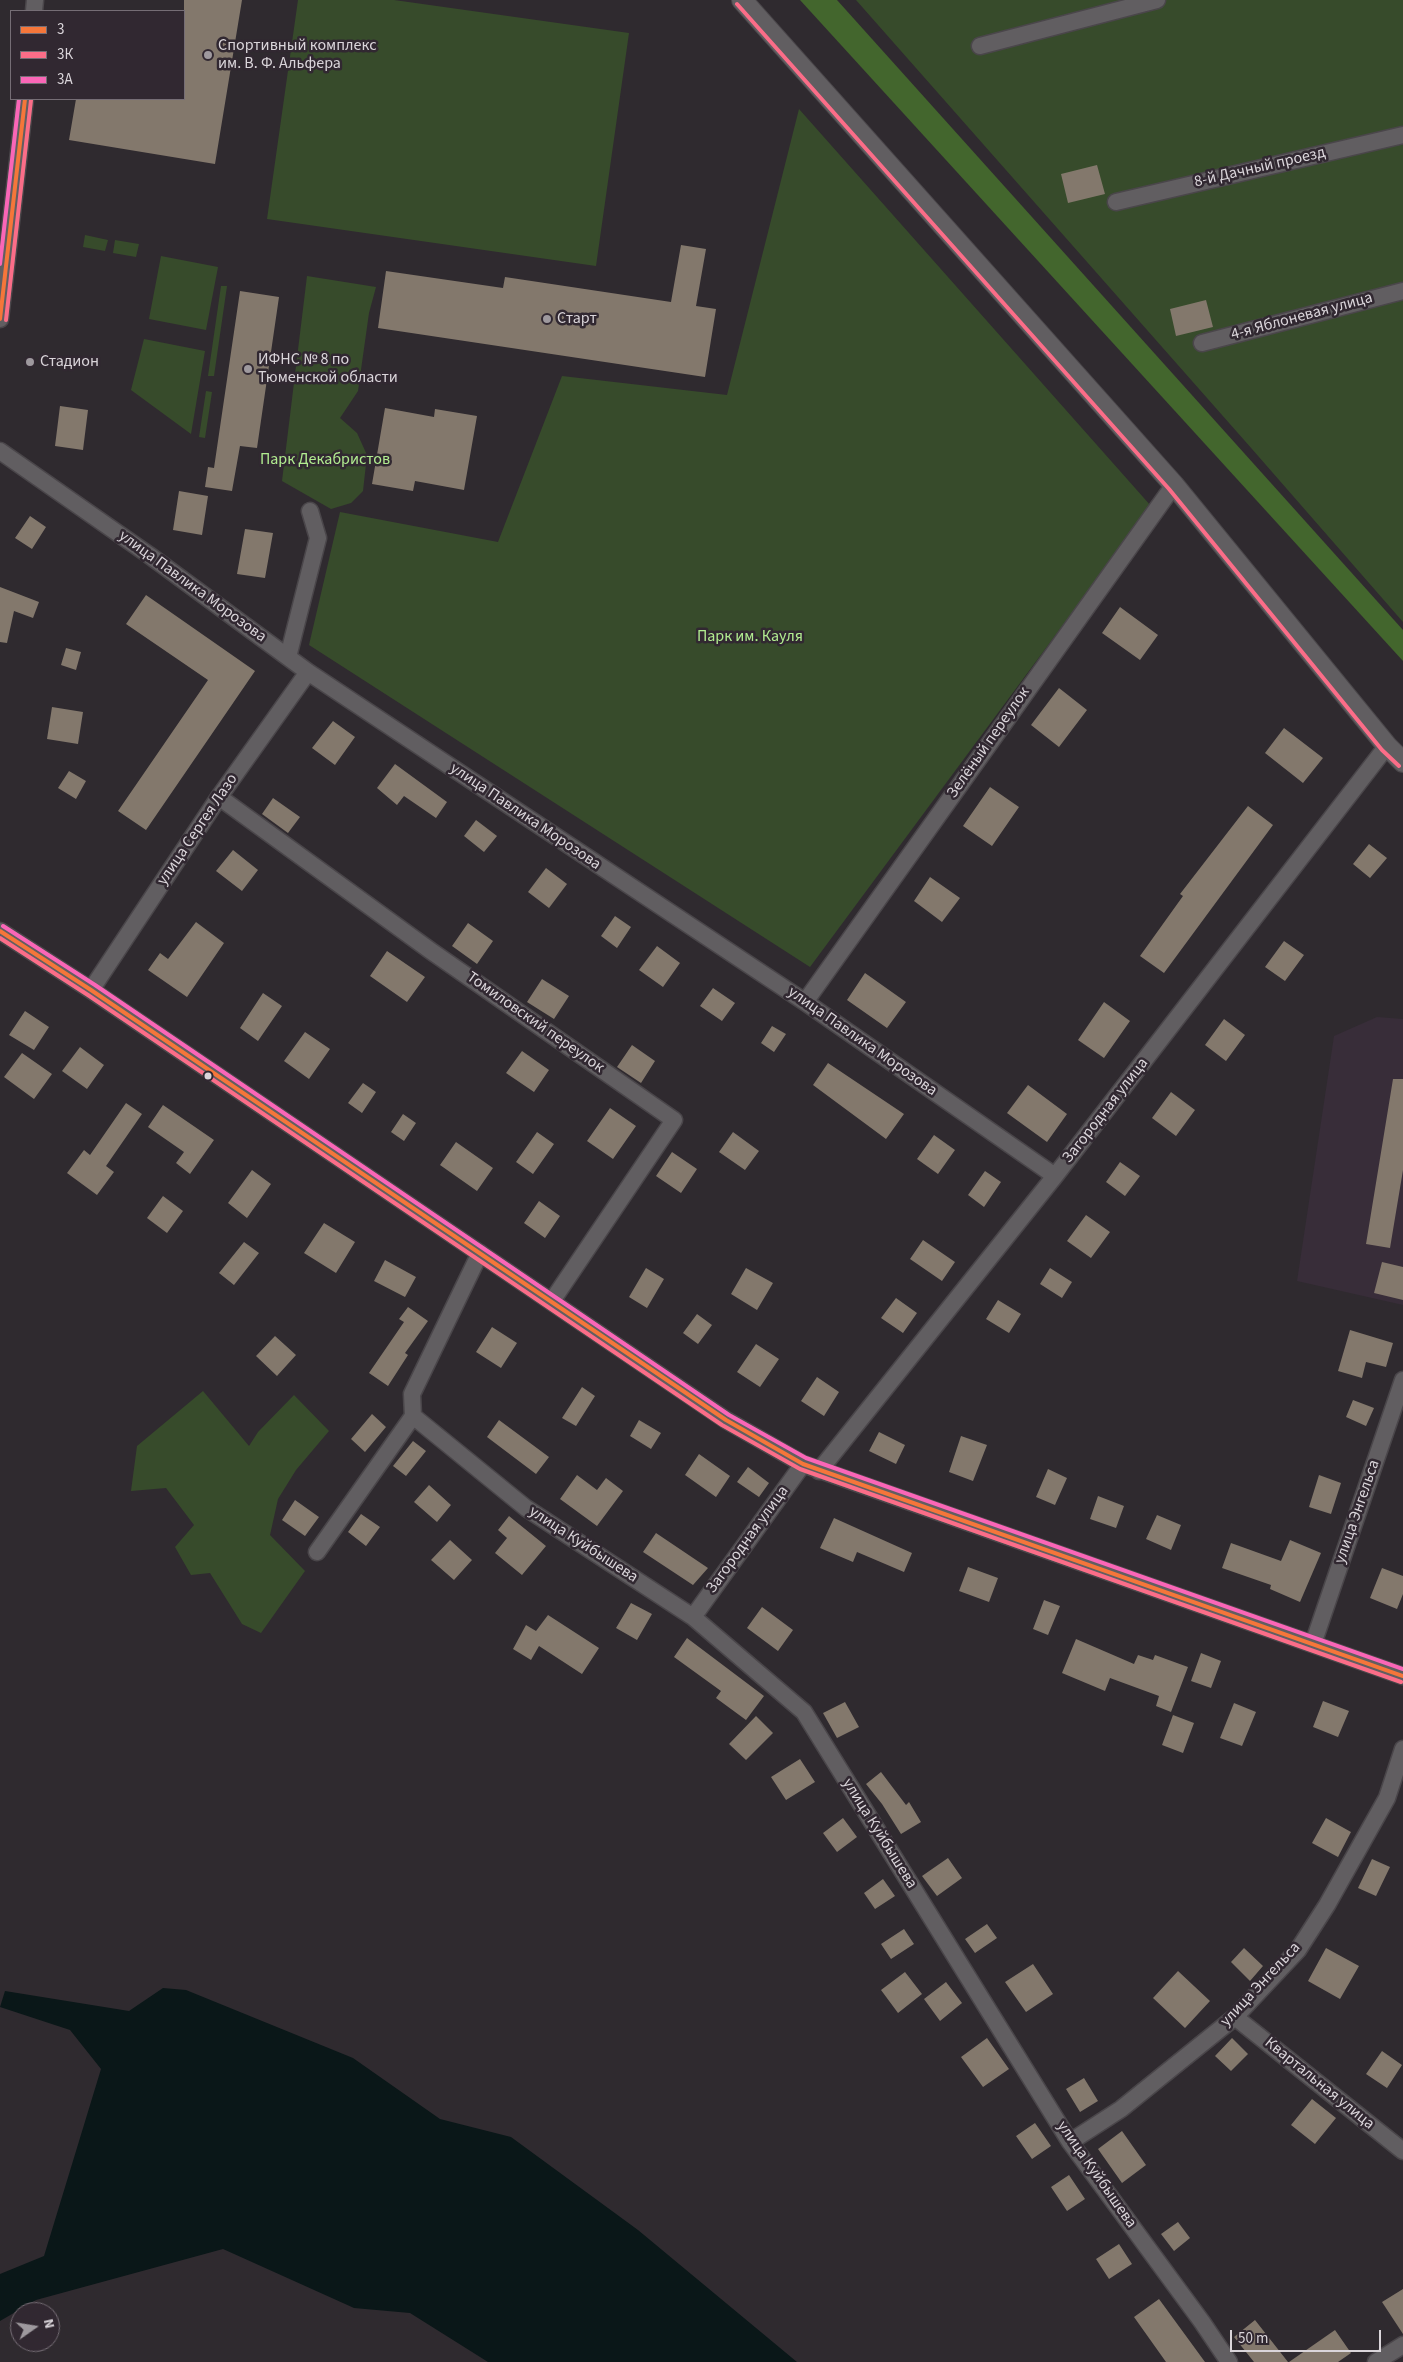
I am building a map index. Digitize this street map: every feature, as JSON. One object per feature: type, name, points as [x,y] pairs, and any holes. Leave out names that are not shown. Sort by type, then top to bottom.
[{"type":"street","points":[[742,0],[1174,485],[1387,746],[1403,762]]},
{"type":"street","points":[[980,46],[1157,0]]},
{"type":"street","points":[[0,319],[25,100]]},
{"type":"street","name":"8-й Дачный проезд","points":[[1116,202],[1403,135]]},
{"type":"street","name":"4-я Яблоневая улица","points":[[1202,343],[1403,291]]},
{"type":"street","name":"улица Павлика Морозова","points":[[0,451],[149,555],[308,672],[805,1002],[1055,1176]]},
{"type":"street","name":"Зелёный переулок","points":[[805,1002],[1174,485]]},
{"type":"street","points":[[288,657],[318,538],[310,511]]},
{"type":"street","name":"улица Сергея Лазо","points":[[91,990],[219,797],[308,672]]},
{"type":"street","name":"Загородная улица","points":[[818,1470],[1055,1176],[1387,746]]},
{"type":"street","name":"Томиловский переулок","points":[[219,797],[431,951],[674,1120],[552,1302]]},
{"type":"street","points":[[0,932],[91,990],[726,1420],[803,1464],[1403,1676]]},
{"type":"street","points":[[317,1552],[413,1416],[412,1394],[480,1253]]},
{"type":"street","name":"улица Энгельса","points":[[1312,1644],[1403,1380]]},
{"type":"street","name":"улица Куйбышева","points":[[413,1416],[526,1508],[693,1617],[804,1712],[1070,2142],[1202,2322],[1229,2362]]},
{"type":"street","name":"Загородная улица","points":[[693,1617],[803,1464]]},
{"type":"street","name":"улица Энгельса","points":[[1070,2142],[1121,2109],[1235,2017],[1298,1950],[1327,1905],[1387,1798],[1403,1749]]},
{"type":"street","name":"Квартальная улица","points":[[1235,2017],[1403,2151]]},
{"type":"street","points":[[1376,2362],[1403,2345]]},
{"type":"shaded area","points":[[1377,1017],[1403,1019],[1403,1305],[1297,1281],[1334,1036]]},
{"type":"shaded area","points":[[163,1988],[186,1990],[353,2058],[440,2119],[511,2137],[638,2230],[797,2362],[488,2362],[410,2313],[354,2308],[223,2249],[33,2302],[10,2302],[10,2315],[0,2321],[0,2274],[44,2256],[101,2069],[70,2030],[0,2007],[5,1991],[129,2011]]},
{"type":"green space","points":[[298,0],[394,0],[629,33],[596,266],[267,219]]},
{"type":"green space","points":[[800,0],[837,0],[1403,630],[1403,661]]},
{"type":"green space","points":[[856,0],[1403,0],[1403,622],[1252,449]]},
{"type":"green space","name":"Парк им. Кауля","points":[[799,109],[1151,506],[810,967],[309,645],[340,512],[498,542],[562,376],[727,395]]},
{"type":"green space","points":[[85,235],[108,240],[105,251],[83,247]]},
{"type":"green space","points":[[115,240],[139,244],[136,257],[113,253]]},
{"type":"green space","points":[[161,256],[218,267],[206,330],[149,319]]},
{"type":"green space","name":"Парк Декабристов","points":[[307,276],[376,287],[369,313],[358,391],[340,418],[357,433],[367,455],[363,491],[351,503],[331,509],[282,481]]},
{"type":"green space","points":[[221,286],[227,286],[214,376],[208,376]]},
{"type":"green space","points":[[144,339],[205,351],[191,434],[131,390]]},
{"type":"green space","points":[[206,391],[212,392],[205,438],[199,437]]},
{"type":"green space","points":[[203,1391],[249,1446],[258,1432],[294,1395],[329,1431],[296,1470],[278,1499],[270,1535],[305,1571],[261,1633],[242,1624],[210,1573],[191,1575],[175,1547],[194,1525],[166,1488],[131,1491],[137,1446]]},
{"type":"building","name":"Спортивный комплекс им. В. Ф. Альфера","points":[[184,0],[242,0],[215,164],[69,140],[76,100],[185,100]]},
{"type":"building","points":[[1097,165],[1105,194],[1068,203],[1061,174]]},
{"type":"building","name":"Старт","points":[[681,245],[706,249],[696,306],[716,309],[705,377],[378,328],[386,271],[503,288],[505,277],[671,302]]},
{"type":"building","name":"ИФНС № 8 по Тюменской области","points":[[240,291],[279,297],[257,448],[240,446],[232,491],[205,487],[208,467],[214,468]]},
{"type":"building","points":[[1206,300],[1213,327],[1176,336],[1170,309]]},
{"type":"building","points":[[60,406],[88,410],[83,450],[55,446]]},
{"type":"building","points":[[385,408],[434,417],[435,409],[477,416],[464,490],[415,481],[413,491],[372,484]]},
{"type":"building","points":[[179,491],[208,496],[202,535],[173,530]]},
{"type":"building","points":[[30,516],[46,527],[32,549],[15,538]]},
{"type":"building","points":[[245,529],[273,533],[265,578],[237,574]]},
{"type":"building","points":[[0,587],[39,602],[33,618],[14,611],[7,643],[0,642]]},
{"type":"building","points":[[146,595],[255,671],[146,830],[118,811],[208,680],[126,624]]},
{"type":"building","points":[[1120,607],[1158,635],[1140,660],[1102,633]]},
{"type":"building","points":[[66,648],[81,652],[76,670],[61,665]]},
{"type":"building","points":[[1059,688],[1087,710],[1059,747],[1031,725]]},
{"type":"building","points":[[52,707],[83,712],[78,744],[47,739]]},
{"type":"building","points":[[333,721],[355,737],[335,765],[312,748]]},
{"type":"building","points":[[1284,728],[1323,758],[1303,783],[1265,753]]},
{"type":"building","points":[[395,764],[447,802],[436,818],[404,796],[397,805],[377,788]]},
{"type":"building","points":[[69,771],[86,781],[76,799],[58,788]]},
{"type":"building","points":[[990,787],[1019,807],[992,846],[963,826]]},
{"type":"building","points":[[273,798],[300,817],[288,833],[262,814]]},
{"type":"building","points":[[1248,806],[1273,825],[1164,973],[1140,956],[1183,896],[1180,894]]},
{"type":"building","points":[[476,820],[497,836],[484,852],[464,836]]},
{"type":"building","points":[[1369,844],[1387,858],[1370,878],[1353,864]]},
{"type":"building","points":[[233,850],[258,870],[242,891],[216,871]]},
{"type":"building","points":[[546,868],[567,884],[549,908],[528,892]]},
{"type":"building","points":[[930,877],[960,898],[942,922],[914,901]]},
{"type":"building","points":[[615,916],[631,927],[617,948],[601,936]]},
{"type":"building","points":[[196,922],[224,943],[187,997],[148,970],[160,953],[168,959]]},
{"type":"building","points":[[468,923],[493,941],[477,964],[452,946]]},
{"type":"building","points":[[1284,941],[1304,955],[1285,981],[1265,967]]},
{"type":"building","points":[[657,946],[680,963],[663,987],[639,970]]},
{"type":"building","points":[[387,951],[425,977],[407,1002],[370,976]]},
{"type":"building","points":[[865,973],[906,1002],[887,1028],[847,1000]]},
{"type":"building","points":[[542,979],[569,996],[554,1019],[527,1002]]},
{"type":"building","points":[[713,988],[735,1003],[722,1021],[700,1006]]},
{"type":"building","points":[[263,993],[282,1006],[258,1041],[240,1028]]},
{"type":"building","points":[[1104,1002],[1130,1021],[1104,1058],[1078,1040]]},
{"type":"building","points":[[25,1011],[49,1027],[34,1050],[9,1035]]},
{"type":"building","points":[[1224,1019],[1245,1035],[1226,1061],[1205,1045]]},
{"type":"building","points":[[772,1026],[786,1034],[774,1052],[761,1043]]},
{"type":"building","points":[[305,1032],[330,1049],[309,1079],[284,1061]]},
{"type":"building","points":[[632,1045],[655,1061],[641,1083],[617,1067]]},
{"type":"building","points":[[80,1047],[104,1065],[87,1089],[62,1071]]},
{"type":"building","points":[[522,1051],[549,1070],[534,1092],[506,1073]]},
{"type":"building","points":[[22,1053],[52,1074],[34,1099],[4,1077]]},
{"type":"building","points":[[828,1063],[904,1114],[886,1139],[813,1085]]},
{"type":"building","points":[[1393,1079],[1403,1079],[1403,1170],[1390,1248],[1366,1244]]},
{"type":"building","points":[[363,1083],[376,1092],[362,1113],[348,1103]]},
{"type":"building","points":[[1028,1085],[1067,1114],[1047,1142],[1007,1113]]},
{"type":"building","points":[[1171,1092],[1195,1110],[1176,1136],[1152,1118]]},
{"type":"building","points":[[126,1103],[142,1114],[106,1166],[114,1172],[97,1195],[67,1173],[84,1150],[90,1155]]},
{"type":"building","points":[[163,1105],[214,1140],[190,1174],[176,1163],[184,1152],[148,1127]]},
{"type":"building","points":[[610,1108],[636,1126],[613,1159],[587,1141]]},
{"type":"building","points":[[403,1114],[416,1123],[404,1141],[391,1132]]},
{"type":"building","points":[[537,1132],[554,1144],[533,1174],[516,1162]]},
{"type":"building","points":[[733,1132],[759,1151],[745,1170],[719,1152]]},
{"type":"building","points":[[934,1135],[955,1150],[938,1174],[917,1159]]},
{"type":"building","points":[[456,1142],[493,1168],[477,1191],[440,1165]]},
{"type":"building","points":[[672,1152],[697,1169],[681,1193],[656,1176]]},
{"type":"building","points":[[1120,1162],[1140,1176],[1125,1196],[1106,1182]]},
{"type":"building","points":[[252,1170],[271,1184],[247,1218],[228,1203]]},
{"type":"building","points":[[985,1171],[1001,1182],[984,1207],[968,1195]]},
{"type":"building","points":[[163,1196],[183,1211],[167,1233],[147,1218]]},
{"type":"building","points":[[539,1201],[560,1216],[545,1238],[524,1223]]},
{"type":"building","points":[[1086,1215],[1110,1232],[1091,1258],[1067,1241]]},
{"type":"building","points":[[324,1223],[355,1242],[336,1273],[304,1253]]},
{"type":"building","points":[[923,1240],[955,1262],[942,1281],[910,1259]]},
{"type":"building","points":[[244,1242],[259,1253],[234,1285],[219,1273]]},
{"type":"building","points":[[385,1260],[416,1277],[405,1297],[374,1281]]},
{"type":"building","points":[[1382,1262],[1403,1267],[1403,1300],[1374,1293]]},
{"type":"building","points":[[646,1268],[664,1279],[647,1308],[629,1297]]},
{"type":"building","points":[[746,1268],[773,1283],[757,1310],[731,1294]]},
{"type":"building","points":[[1050,1268],[1072,1282],[1062,1298],[1040,1284]]},
{"type":"building","points":[[896,1298],[917,1313],[903,1333],[881,1318]]},
{"type":"building","points":[[998,1300],[1021,1314],[1009,1333],[986,1319]]},
{"type":"building","points":[[408,1307],[428,1321],[405,1353],[408,1355],[388,1386],[369,1373],[404,1322],[399,1319]]},
{"type":"building","points":[[697,1314],[712,1325],[698,1344],[683,1333]]},
{"type":"building","points":[[492,1327],[517,1343],[501,1368],[476,1352]]},
{"type":"building","points":[[1350,1330],[1393,1343],[1386,1367],[1366,1362],[1362,1378],[1338,1371]]},
{"type":"building","points":[[275,1336],[296,1355],[277,1376],[256,1356]]},
{"type":"building","points":[[756,1344],[779,1359],[760,1387],[737,1372]]},
{"type":"building","points":[[817,1377],[839,1392],[824,1416],[801,1401]]},
{"type":"building","points":[[582,1387],[595,1396],[576,1426],[562,1418]]},
{"type":"building","points":[[1353,1400],[1374,1408],[1366,1426],[1346,1417]]},
{"type":"building","points":[[372,1414],[386,1427],[365,1452],[351,1439]]},
{"type":"building","points":[[499,1420],[549,1457],[536,1474],[487,1437]]},
{"type":"building","points":[[639,1420],[661,1433],[651,1449],[630,1436]]},
{"type":"building","points":[[879,1432],[905,1445],[896,1464],[869,1451]]},
{"type":"building","points":[[961,1436],[987,1445],[973,1481],[949,1472]]},
{"type":"building","points":[[413,1441],[426,1451],[406,1476],[393,1466]]},
{"type":"building","points":[[699,1454],[730,1476],[716,1497],[685,1475]]},
{"type":"building","points":[[748,1467],[769,1483],[759,1497],[737,1482]]},
{"type":"building","points":[[1048,1469],[1067,1478],[1055,1505],[1036,1497]]},
{"type":"building","points":[[577,1475],[597,1490],[606,1478],[623,1491],[597,1526],[560,1499]]},
{"type":"building","points":[[1319,1475],[1341,1483],[1331,1514],[1309,1507]]},
{"type":"building","points":[[429,1485],[451,1505],[437,1522],[414,1502]]},
{"type":"building","points":[[1098,1496],[1124,1506],[1116,1528],[1090,1519]]},
{"type":"building","points":[[295,1500],[319,1517],[305,1536],[282,1520]]},
{"type":"building","points":[[361,1514],[380,1527],[366,1546],[348,1532]]},
{"type":"building","points":[[1157,1515],[1181,1525],[1171,1550],[1146,1539]]},
{"type":"building","points":[[509,1516],[546,1546],[522,1575],[495,1553],[507,1538],[498,1530]]},
{"type":"building","points":[[834,1518],[912,1553],[904,1572],[857,1552],[853,1562],[820,1548]]},
{"type":"building","points":[[656,1533],[708,1568],[693,1585],[643,1552]]},
{"type":"building","points":[[450,1540],[472,1560],[454,1580],[431,1560]]},
{"type":"building","points":[[1290,1540],[1321,1553],[1300,1602],[1270,1589],[1271,1585],[1222,1568],[1231,1543],[1281,1561]]},
{"type":"building","points":[[968,1567],[998,1578],[989,1602],[959,1591]]},
{"type":"building","points":[[1382,1568],[1403,1576],[1403,1594],[1397,1609],[1370,1598]]},
{"type":"building","points":[[1044,1600],[1060,1606],[1048,1635],[1033,1629]]},
{"type":"building","points":[[631,1603],[652,1614],[637,1640],[616,1628]]},
{"type":"building","points":[[762,1607],[793,1630],[778,1651],[747,1628]]},
{"type":"building","points":[[548,1615],[599,1648],[582,1674],[539,1646],[531,1660],[513,1649],[526,1625],[536,1631]]},
{"type":"building","points":[[687,1638],[764,1696],[746,1720],[716,1698],[721,1691],[674,1657]]},
{"type":"building","points":[[1076,1639],[1134,1664],[1138,1655],[1153,1660],[1155,1655],[1188,1667],[1171,1712],[1156,1706],[1159,1696],[1110,1678],[1105,1691],[1062,1673]]},
{"type":"building","points":[[1201,1653],[1221,1661],[1211,1688],[1191,1681]]},
{"type":"building","points":[[1323,1701],[1349,1711],[1338,1737],[1313,1727]]},
{"type":"building","points":[[845,1702],[859,1727],[837,1738],[823,1713]]},
{"type":"building","points":[[1234,1703],[1256,1712],[1242,1746],[1220,1738]]},
{"type":"building","points":[[1173,1715],[1194,1723],[1183,1753],[1162,1745]]},
{"type":"building","points":[[756,1716],[773,1733],[746,1760],[729,1744]]},
{"type":"building","points":[[800,1759],[815,1782],[786,1800],[771,1777]]},
{"type":"building","points":[[881,1772],[906,1805],[909,1802],[921,1822],[901,1834],[882,1804],[866,1784]]},
{"type":"building","points":[[843,1818],[857,1837],[837,1852],[823,1833]]},
{"type":"building","points":[[1326,1818],[1351,1832],[1338,1857],[1312,1843]]},
{"type":"building","points":[[948,1858],[962,1878],[937,1896],[922,1876]]},
{"type":"building","points":[[1372,1859],[1390,1867],[1376,1896],[1358,1888]]},
{"type":"building","points":[[883,1879],[895,1896],[875,1909],[864,1893]]},
{"type":"building","points":[[987,1924],[997,1938],[975,1953],[965,1939]]},
{"type":"building","points":[[904,1929],[914,1944],[891,1959],[881,1944]]},
{"type":"building","points":[[1244,1948],[1263,1966],[1250,1981],[1231,1962]]},
{"type":"building","points":[[1326,1948],[1359,1966],[1340,1999],[1308,1981]]},
{"type":"building","points":[[1033,1964],[1053,1994],[1026,2012],[1005,1982]]},
{"type":"building","points":[[1178,1971],[1210,2001],[1185,2028],[1153,1998]]},
{"type":"building","points":[[905,1972],[922,1994],[898,2013],[881,1990]]},
{"type":"building","points":[[946,1982],[962,2003],[940,2021],[924,1999]]},
{"type":"building","points":[[987,2038],[1009,2069],[983,2087],[961,2057]]},
{"type":"building","points":[[1232,2038],[1248,2054],[1231,2071],[1215,2056]]},
{"type":"building","points":[[1382,2051],[1402,2065],[1387,2088],[1366,2074]]},
{"type":"building","points":[[1084,2078],[1098,2101],[1080,2112],[1066,2089]]},
{"type":"building","points":[[1312,2099],[1336,2118],[1315,2144],[1291,2125]]},
{"type":"building","points":[[1035,2123],[1051,2146],[1032,2159],[1016,2136]]},
{"type":"building","points":[[1122,2131],[1146,2165],[1122,2183],[1098,2149]]},
{"type":"building","points":[[1069,2175],[1085,2199],[1067,2211],[1051,2187]]},
{"type":"building","points":[[1178,2222],[1190,2238],[1174,2251],[1161,2234]]},
{"type":"building","points":[[1119,2244],[1132,2264],[1109,2279],[1096,2259]]},
{"type":"building","points":[[1403,2289],[1403,2334],[1382,2302]]},
{"type":"building","points":[[1159,2299],[1205,2362],[1166,2362],[1134,2317]]},
{"type":"building","points":[[1255,2320],[1288,2362],[1254,2362],[1234,2337]]},
{"type":"building","points":[[1335,2330],[1351,2353],[1338,2362],[1289,2362]]},
{"type":"transit line","name":"3К","points":[[737,4],[1169,489],[1382,750],[1399,766]]},
{"type":"transit line","name":"3А","points":[[0,264],[19,100]]},
{"type":"transit line","name":"3","points":[[0,319],[25,100]]},
{"type":"transit line","name":"3К","points":[[6,320],[31,100]]},
{"type":"transit line","name":"3А","points":[[3,926],[95,985],[729,1415],[806,1458],[1403,1669]]},
{"type":"transit line","name":"3","points":[[0,931],[91,990],[726,1420],[803,1464],[1403,1676]]},
{"type":"transit line","name":"3К","points":[[0,938],[88,995],[722,1425],[800,1469],[1401,1682]]},
{"type":"place","name":"Спортивный комплекс им. В. Ф. Альфера","points":[[208,55]]},
{"type":"place","name":"Старт","points":[[547,319]]},
{"type":"place","name":"Стадион","points":[[30,362]]},
{"type":"place","name":"ИФНС № 8 по Тюменской области","points":[[248,369]]}]
